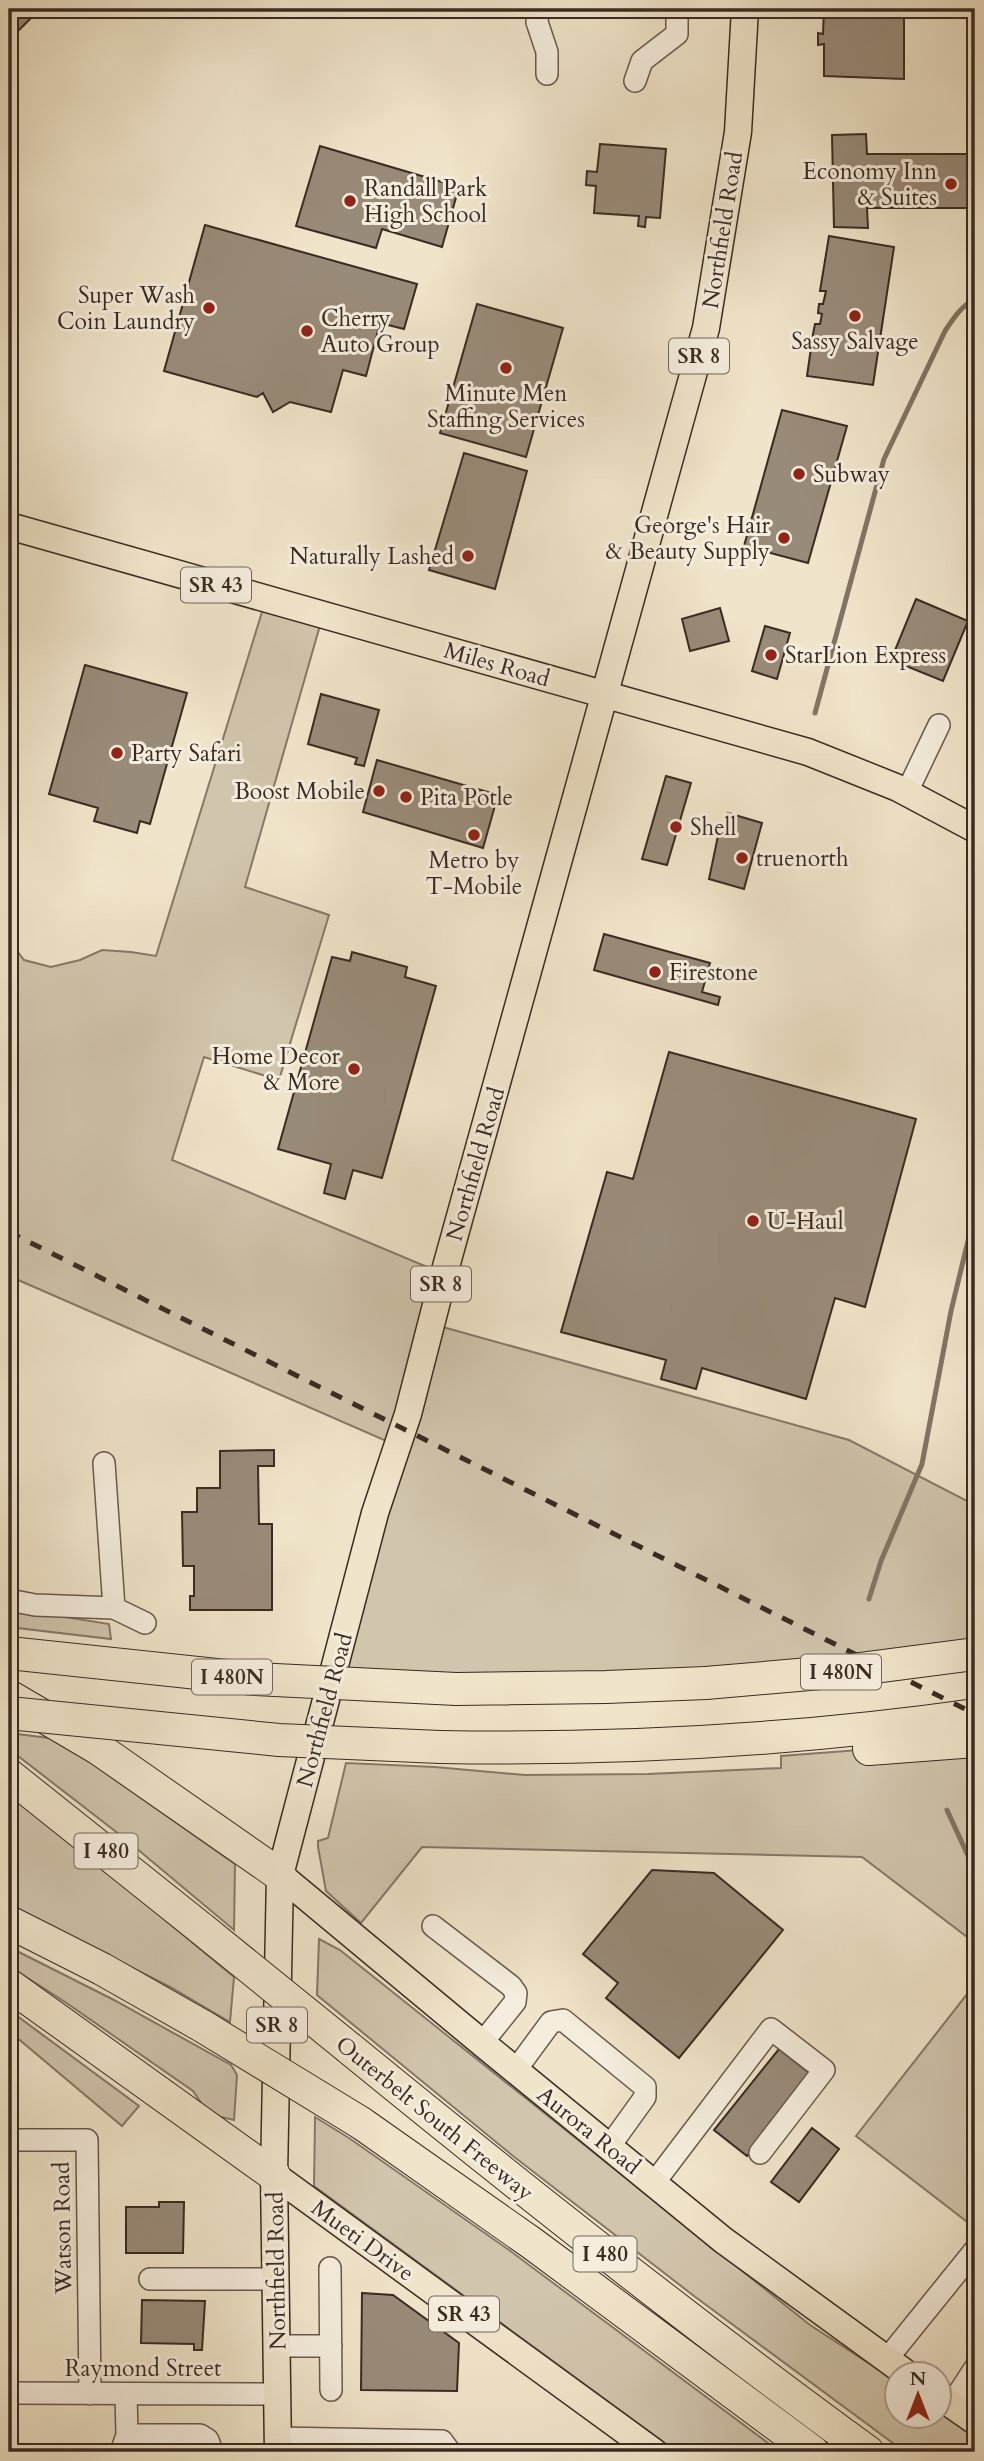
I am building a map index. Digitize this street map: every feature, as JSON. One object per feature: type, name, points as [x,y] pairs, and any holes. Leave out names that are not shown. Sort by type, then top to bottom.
[{"type":"highway","name":"I 480N","points":[[9,1653],[267,1680],[456,1689],[706,1683],[844,1671],[975,1654]]},
{"type":"highway","points":[[9,1696],[99,1749],[281,1875]]},
{"type":"highway","points":[[9,1713],[279,1740],[440,1747],[574,1747],[694,1742],[811,1734],[975,1715]]},
{"type":"highway","points":[[694,1742],[781,1756],[975,1741]]},
{"type":"highway","name":"Outerbelt South Freeway","points":[[9,1774],[580,2235],[868,2452]]},
{"type":"highway","name":"Outerbelt South Freeway","points":[[9,1922],[102,1969],[204,2026],[360,2123],[522,2236],[813,2452]]},
{"type":"highway","points":[[9,1985],[275,2175]]},
{"type":"main road","name":"Northfield Road","points":[[278,2445],[275,2175],[281,1875],[376,1513],[408,1414],[444,1274],[706,328],[738,132],[745,9]]},
{"type":"main road","name":"Miles Road","points":[[9,526],[807,752],[907,792],[975,829]]},
{"type":"main road","name":"Aurora Road","points":[[281,1875],[515,2071],[723,2240],[889,2360]]},
{"type":"main road","name":"Mueti Drive","points":[[275,2175],[654,2452]]},
{"type":"main road","points":[[953,2406],[975,2421]]},
{"type":"street","points":[[538,9],[537,23],[547,51],[547,74]]},
{"type":"street","points":[[635,82],[642,61],[677,34],[677,9]]},
{"type":"street","points":[[907,792],[939,725]]},
{"type":"street","points":[[104,1463],[114,1608]]},
{"type":"street","points":[[9,1601],[35,1605],[114,1608],[145,1623]]},
{"type":"street","points":[[433,1926],[511,1986],[516,1993],[515,2001],[482,2043]]},
{"type":"street","points":[[515,2071],[551,2022],[562,2020],[645,2087],[645,2097],[609,2147]]},
{"type":"street","points":[[654,2183],[771,2029],[824,2070],[760,2153]]},
{"type":"street","name":"Watson Road","points":[[9,2140],[87,2140],[90,2394]]},
{"type":"street","points":[[901,2360],[975,2250]]},
{"type":"street","points":[[330,2268],[331,2390]]},
{"type":"street","points":[[150,2279],[276,2279]]},
{"type":"street","points":[[277,2346],[331,2346]]},
{"type":"street","points":[[953,2392],[975,2368]]},
{"type":"street","name":"Raymond Street","points":[[9,2393],[278,2394]]},
{"type":"street","points":[[126,2394],[124,2443],[200,2435],[208,2440],[212,2452]]},
{"type":"street","points":[[278,2445],[338,2446],[442,2441],[450,2452]]},
{"type":"shaded area","points":[[266,599],[323,615],[245,887],[329,915],[279,1080],[204,1057],[172,1160],[444,1274],[432,1324],[849,1440],[975,1505],[975,1654],[329,1691],[398,1446],[9,1276],[9,940],[24,960],[51,967],[80,960],[102,950],[156,956]]},
{"type":"shaded area","points":[[9,1608],[109,1624],[111,1639],[9,1627]]},
{"type":"shaded area","points":[[9,1733],[57,1739],[235,1864],[234,1930],[124,1838],[9,1749]]},
{"type":"shaded area","points":[[975,1741],[975,1943],[862,1857],[422,1847],[361,1923],[326,1891],[318,1841],[328,1838],[346,1763],[525,1775],[648,1774],[781,1768],[781,1756]]},
{"type":"shaded area","points":[[9,1791],[234,1977],[230,2022],[170,1987],[9,1905]]},
{"type":"shaded area","points":[[319,1939],[340,1950],[810,2325],[883,2373],[883,2430],[953,2430],[953,2417],[975,2432],[975,2452],[905,2452],[694,2296],[513,2156],[317,1995]]},
{"type":"shaded area","points":[[9,1947],[114,2000],[231,2065],[237,2075],[234,2120],[209,2114],[193,2091],[9,1966]]},
{"type":"shaded area","points":[[975,1984],[975,2228],[856,2136]]},
{"type":"shaded area","points":[[9,2010],[139,2106],[122,2126],[9,2031]]},
{"type":"shaded area","points":[[315,2117],[509,2250],[780,2452],[677,2452],[314,2186]]},
{"type":"building","points":[[9,9],[40,9],[9,40]]},
{"type":"building","points":[[824,9],[904,9],[904,79],[824,76],[824,44],[818,45],[818,33],[823,34]]},
{"type":"building","points":[[866,134],[867,154],[975,154],[975,208],[867,208],[868,228],[834,227],[832,135]]},
{"type":"building","points":[[600,144],[666,149],[660,218],[646,217],[645,227],[638,226],[639,216],[594,213],[596,186],[586,185],[587,171],[597,172]]},
{"type":"building","points":[[320,146],[459,187],[442,247],[382,229],[376,248],[296,226]]},
{"type":"building","points":[[205,225],[417,284],[404,329],[380,323],[366,376],[343,370],[331,412],[290,402],[273,412],[263,393],[257,397],[164,371]]},
{"type":"building","points":[[829,236],[894,247],[873,385],[807,376],[815,324],[820,324],[822,314],[818,313],[819,304],[823,304],[826,291],[820,291]]},
{"type":"building","points":[[477,304],[563,328],[526,457],[440,433]]},
{"type":"building","points":[[782,410],[847,426],[808,563],[744,546]]},
{"type":"building","points":[[464,453],[527,471],[495,589],[429,570]]},
{"type":"building","points":[[916,599],[968,621],[943,681],[891,660]]},
{"type":"building","points":[[720,608],[729,641],[690,651],[682,619]]},
{"type":"building","points":[[765,626],[790,633],[777,679],[752,671]]},
{"type":"building","points":[[85,665],[187,693],[150,824],[140,821],[137,833],[94,821],[98,808],[49,794]]},
{"type":"building","points":[[321,694],[379,710],[364,766],[355,764],[357,758],[308,744]]},
{"type":"building","points":[[377,760],[498,795],[483,848],[363,812]]},
{"type":"building","points":[[666,776],[691,783],[667,865],[642,859]]},
{"type":"building","points":[[728,813],[762,823],[744,889],[709,879],[719,831],[722,832]]},
{"type":"building","points":[[604,934],[710,963],[702,992],[720,997],[718,1005],[594,970]]},
{"type":"building","points":[[352,952],[407,967],[405,977],[436,986],[382,1178],[353,1170],[345,1199],[324,1193],[331,1164],[278,1149],[332,957],[350,961]]},
{"type":"building","points":[[669,1052],[916,1119],[865,1307],[835,1298],[806,1399],[702,1368],[696,1389],[661,1379],[666,1360],[561,1332],[607,1172],[633,1179]]},
{"type":"building","points":[[274,1450],[274,1466],[258,1466],[259,1524],[272,1524],[272,1610],[190,1610],[190,1596],[194,1596],[194,1566],[183,1566],[182,1512],[197,1512],[197,1488],[220,1488],[220,1451]]},
{"type":"building","points":[[652,1870],[714,1873],[783,1930],[679,2058],[606,1998],[618,1983],[583,1954]]},
{"type":"building","points":[[779,2049],[812,2075],[747,2156],[714,2130]]},
{"type":"building","points":[[812,2128],[839,2149],[799,2202],[771,2182]]},
{"type":"building","points":[[159,2202],[184,2202],[183,2253],[126,2253],[126,2207],[159,2207]]},
{"type":"building","points":[[362,2293],[393,2295],[459,2343],[457,2391],[361,2390]]},
{"type":"building","points":[[142,2300],[205,2301],[202,2350],[194,2350],[194,2344],[141,2343]]},
{"type":"waterway","points":[[815,713],[884,459],[945,331],[962,309],[975,299]]},
{"type":"waterway","points":[[869,1599],[881,1561],[922,1464],[951,1311],[975,1212]]},
{"type":"waterway","points":[[947,1810],[975,1871]]},
{"type":"railway","points":[[9,1232],[975,1714]]},
{"type":"place","name":"Economy Inn & Suites","points":[[951,184]]},
{"type":"place","name":"Randall Park High School","points":[[350,201]]},
{"type":"place","name":"Super Wash Coin Laundry","points":[[209,308]]},
{"type":"place","name":"Sassy Salvage","points":[[855,316]]},
{"type":"place","name":"Cherry Auto Group","points":[[307,331]]},
{"type":"place","name":"Minute Men Staffing Services","points":[[506,368]]},
{"type":"place","name":"Subway","points":[[799,474]]},
{"type":"place","name":"George's Hair & Beauty Supply","points":[[784,538]]},
{"type":"place","name":"Naturally Lashed","points":[[468,556]]},
{"type":"place","name":"StarLion Express","points":[[771,655]]},
{"type":"place","name":"Party Safari","points":[[117,753]]},
{"type":"place","name":"Boost Mobile","points":[[379,791]]},
{"type":"place","name":"Pita Potle","points":[[406,797]]},
{"type":"place","name":"Shell","points":[[676,827]]},
{"type":"place","name":"Metro by T-Mobile","points":[[474,835]]},
{"type":"place","name":"truenorth","points":[[742,858]]},
{"type":"place","name":"Firestone","points":[[655,972]]},
{"type":"place","name":"Home Decor & More","points":[[354,1069]]},
{"type":"place","name":"U-Haul","points":[[753,1221]]}]
